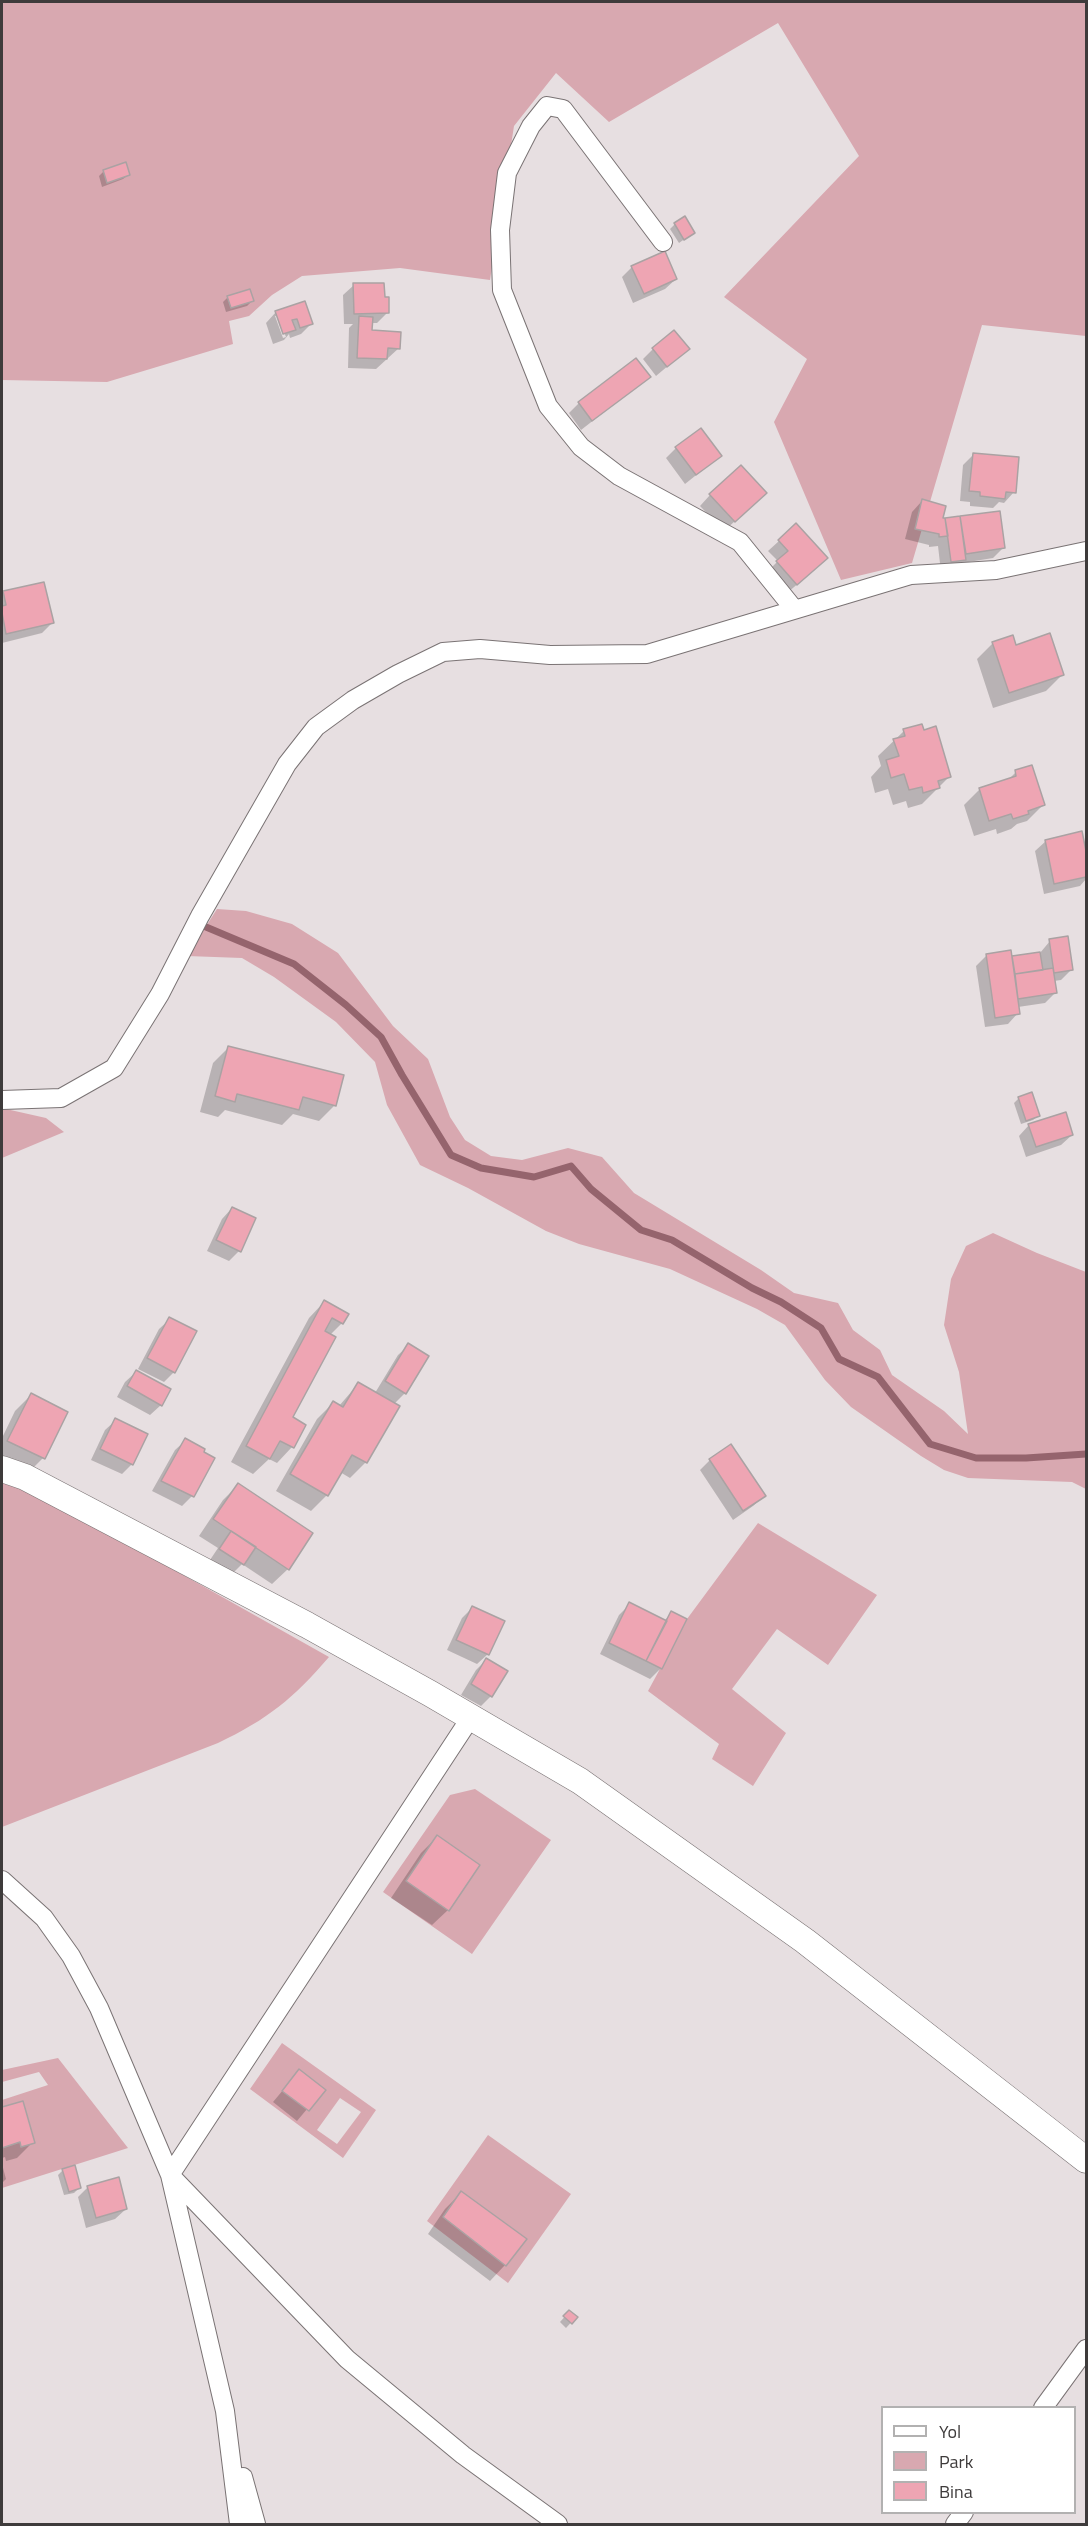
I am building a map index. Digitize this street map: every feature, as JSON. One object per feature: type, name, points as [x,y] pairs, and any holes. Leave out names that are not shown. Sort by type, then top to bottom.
[{"type":"street","points":[[663,242],[563,109],[547,106],[531,126],[507,173],[500,230],[502,290],[548,406],[581,447],[619,476],[740,542],[794,609]]},
{"type":"street","points":[[2,1100],[61,1098],[114,1068],[160,994],[200,916],[287,764],[316,727],[353,700],[398,674],[443,652],[480,649],[550,655],[647,654],[911,575],[996,570],[1086,551]]},
{"type":"street","points":[[2,1469],[25,1477],[265,1603],[471,1717],[580,1781],[805,1941],[1086,2160]]},
{"type":"street","points":[[171,2175],[471,1717]]},
{"type":"street","points":[[2,1880],[44,1918],[70,1956],[99,2008],[171,2175],[225,2411],[256,2524]]},
{"type":"street","points":[[171,2175],[347,2359],[463,2455],[558,2524]]},
{"type":"street","points":[[1044,2406],[1086,2349]]},
{"type":"street","points":[[225,2411],[239,2524]]},
{"type":"green space","points":[[2,2],[1086,2],[1086,336],[982,325],[912,563],[841,580],[774,422],[807,359],[724,297],[859,156],[778,23],[609,122],[556,73],[514,126],[490,280],[400,268],[302,276],[272,295],[249,316],[229,321],[233,344],[107,382],[2,380]]},
{"type":"green space","points":[[217,909],[246,911],[292,924],[338,953],[393,1026],[428,1059],[450,1117],[465,1140],[491,1156],[522,1160],[568,1148],[602,1157],[634,1193],[761,1270],[794,1293],[838,1303],[853,1330],[880,1350],[892,1375],[944,1411],[968,1434],[959,1372],[944,1325],[951,1279],[966,1246],[993,1233],[1086,1272],[1086,1489],[1072,1482],[968,1478],[944,1470],[851,1407],[825,1380],[785,1325],[757,1309],[670,1269],[579,1244],[546,1231],[468,1188],[420,1165],[387,1105],[375,1062],[336,1022],[274,977],[242,958],[187,956]]},
{"type":"green space","points":[[2,1110],[46,1118],[64,1132],[2,1158]]},
{"type":"green space","points":[[2,1481],[64,1508],[329,1657],[304,1685],[279,1707],[236,1734],[2,1827]]},
{"type":"green space","points":[[758,1523],[877,1595],[828,1665],[777,1629],[732,1689],[786,1733],[753,1786],[712,1759],[719,1744],[648,1691],[687,1619]]},
{"type":"green space","points":[[475,1789],[551,1840],[472,1954],[383,1892],[450,1795]]},
{"type":"green space","points":[[282,2043],[376,2110],[343,2158],[250,2089]],"holes":[[[340,2098],[361,2112],[337,2144],[317,2130]]]},
{"type":"green space","points":[[58,2058],[128,2148],[2,2188],[2,2100],[48,2085],[39,2072],[2,2082],[2,2070]]},
{"type":"green space","points":[[488,2135],[571,2194],[508,2283],[427,2221]]},
{"type":"building","points":[[126,162],[130,175],[107,183],[103,170]]},
{"type":"building","points":[[685,216],[695,233],[684,240],[674,223]]},
{"type":"building","points":[[665,251],[677,279],[644,294],[631,266]]},
{"type":"building","points":[[353,283],[384,283],[385,297],[389,297],[389,313],[354,314]]},
{"type":"building","points":[[250,289],[254,301],[231,308],[227,296]]},
{"type":"building","points":[[305,301],[313,324],[300,328],[297,319],[292,320],[296,330],[283,334],[275,311]]},
{"type":"building","points":[[359,316],[373,317],[372,330],[401,332],[400,349],[388,348],[387,359],[357,358]]},
{"type":"building","points":[[674,330],[690,349],[667,367],[652,348]]},
{"type":"building","points":[[636,358],[651,377],[592,421],[578,402]]},
{"type":"building","points":[[701,428],[722,456],[696,475],[675,447]]},
{"type":"building","points":[[973,453],[1019,457],[1016,493],[1006,492],[1005,499],[980,496],[980,492],[969,491]]},
{"type":"building","points":[[741,465],[767,493],[735,522],[709,494]]},
{"type":"building","points":[[922,499],[946,506],[943,518],[945,518],[948,536],[939,537],[939,534],[915,529]]},
{"type":"building","points":[[1000,511],[1005,548],[966,554],[960,516]]},
{"type":"building","points":[[960,516],[966,560],[951,562],[945,518]]},
{"type":"building","points":[[796,523],[828,558],[797,585],[776,561],[788,551],[778,540]]},
{"type":"building","points":[[44,582],[54,623],[6,634],[2,613],[2,606],[6,605],[3,591]]},
{"type":"building","points":[[1050,633],[1064,675],[1009,693],[992,642],[1013,635],[1016,645]]},
{"type":"building","points":[[922,724],[924,730],[936,726],[951,777],[938,781],[940,788],[923,793],[922,787],[909,790],[904,774],[891,778],[886,760],[899,756],[893,739],[905,736],[903,729]]},
{"type":"building","points":[[1032,765],[1045,805],[1028,811],[1029,814],[1013,819],[1011,814],[989,821],[979,788],[1016,776],[1015,770]]},
{"type":"building","points":[[1082,831],[1086,851],[1086,877],[1054,884],[1045,840]]},
{"type":"building","points":[[1068,936],[1073,970],[1054,973],[1049,939]]},
{"type":"building","points":[[1011,950],[1020,1014],[995,1018],[986,954]]},
{"type":"building","points":[[1040,952],[1043,970],[1015,974],[1012,956]]},
{"type":"building","points":[[1053,968],[1057,993],[1018,999],[1015,974]]},
{"type":"building","points":[[228,1046],[344,1075],[336,1106],[303,1097],[299,1110],[237,1094],[235,1102],[215,1096]]},
{"type":"building","points":[[1032,1092],[1040,1116],[1026,1121],[1018,1097]]},
{"type":"building","points":[[1066,1112],[1073,1135],[1036,1147],[1028,1124]]},
{"type":"building","points":[[232,1207],[256,1218],[241,1252],[216,1240]]},
{"type":"building","points":[[324,1300],[349,1314],[343,1324],[332,1318],[325,1331],[336,1337],[293,1417],[306,1425],[294,1448],[280,1441],[270,1459],[246,1446]]},
{"type":"building","points":[[169,1317],[197,1331],[175,1373],[147,1358]]},
{"type":"building","points":[[408,1343],[429,1356],[406,1394],[385,1381]]},
{"type":"building","points":[[136,1370],[171,1389],[162,1406],[127,1386]]},
{"type":"building","points":[[358,1382],[400,1406],[367,1463],[352,1455],[328,1496],[290,1474],[333,1401],[343,1407]]},
{"type":"building","points":[[31,1393],[68,1412],[45,1459],[7,1441]]},
{"type":"building","points":[[115,1418],[148,1434],[133,1465],[100,1449]]},
{"type":"building","points":[[185,1438],[205,1449],[204,1452],[215,1458],[194,1497],[161,1481]]},
{"type":"building","points":[[731,1444],[766,1496],[743,1511],[709,1459]]},
{"type":"building","points":[[238,1483],[313,1533],[289,1570],[213,1519]]},
{"type":"building","points":[[231,1531],[256,1547],[244,1565],[219,1549]]},
{"type":"building","points":[[629,1602],[667,1621],[646,1661],[609,1643]]},
{"type":"building","points":[[472,1606],[505,1621],[489,1655],[456,1640]]},
{"type":"building","points":[[671,1611],[687,1619],[662,1669],[646,1661]]},
{"type":"building","points":[[486,1658],[508,1671],[492,1697],[471,1684]]},
{"type":"building","points":[[437,1835],[480,1865],[449,1911],[406,1881]]},
{"type":"building","points":[[299,2069],[326,2090],[309,2111],[282,2091]]},
{"type":"building","points":[[23,2101],[35,2143],[21,2147],[20,2142],[2,2148],[2,2107]]},
{"type":"building","points":[[75,2165],[81,2188],[69,2192],[62,2169]]},
{"type":"building","points":[[119,2177],[127,2209],[96,2218],[87,2186]]},
{"type":"building","points":[[461,2191],[527,2239],[506,2266],[443,2217]]},
{"type":"building","points":[[569,2310],[578,2317],[572,2324],[563,2316]]},
{"type":"waterway","points":[[206,927],[294,964],[346,1005],[381,1037],[451,1155],[481,1168],[534,1177],[571,1166],[591,1189],[641,1230],[672,1240],[752,1288],[781,1302],[821,1328],[839,1359],[878,1377],[930,1444],[976,1458],[1026,1458],[1086,1454]]}]
